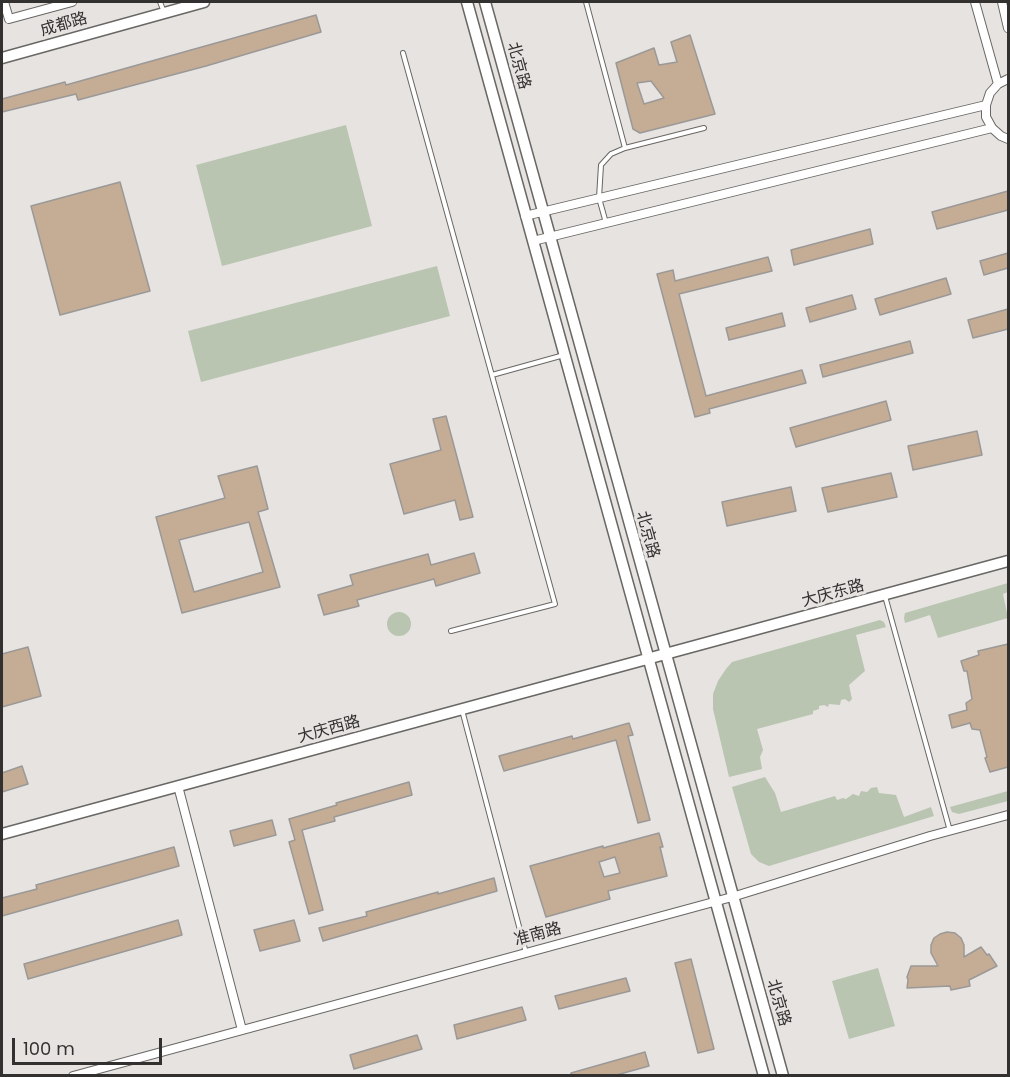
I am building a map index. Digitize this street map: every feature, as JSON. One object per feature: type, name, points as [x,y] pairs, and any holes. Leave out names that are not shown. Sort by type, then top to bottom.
[{"type":"main road","name":"成都路","points":[[2,58],[162,7],[204,2]]},
{"type":"main road","name":"北京路","points":[[466,2],[764,1076]]},
{"type":"main road","name":"北京路","points":[[485,2],[783,1076]]},
{"type":"main road","name":"大庆东路","points":[[665,655],[1008,561]]},
{"type":"main road","name":"大庆西路","points":[[2,834],[665,655]]},
{"type":"street","points":[[4,2],[9,19],[72,2]]},
{"type":"street","points":[[975,2],[998,84]]},
{"type":"street","points":[[1002,2],[1008,28]]},
{"type":"street","points":[[1008,79],[998,84],[990,93],[986,105],[986,117],[992,128],[1008,139]]},
{"type":"street","points":[[525,216],[986,105]]},
{"type":"street","points":[[532,242],[992,128]]},
{"type":"street","points":[[178,786],[242,1029]]},
{"type":"street","name":"准南路","points":[[73,1076],[732,897],[1008,815]]},
{"type":"lane","points":[[586,2],[625,148]]},
{"type":"lane","points":[[404,53],[555,604],[451,631]]},
{"type":"lane","points":[[606,223],[599,198],[601,165],[611,154],[625,148],[704,128]]},
{"type":"lane","points":[[492,375],[564,355]]},
{"type":"lane","points":[[885,595],[950,831]]},
{"type":"lane","points":[[462,710],[526,952]]},
{"type":"green space","points":[[346,125],[372,226],[222,266],[196,165]]},
{"type":"green space","points":[[437,266],[450,316],[201,382],[188,331]]},
{"type":"green space","points":[[1008,583],[1008,592],[1003,594],[1008,618],[938,638],[930,615],[905,623],[905,613]]},
{"type":"green space","points":[[399,612],[408,615],[411,624],[408,633],[399,636],[390,633],[387,624],[390,615]]},
{"type":"green space","points":[[880,620],[886,627],[856,635],[865,671],[849,685],[852,699],[849,702],[845,699],[841,700],[840,705],[819,706],[813,714],[757,729],[763,750],[760,757],[762,769],[729,777],[713,709],[713,694],[718,681],[732,662]]},
{"type":"green space","points":[[765,777],[775,793],[781,812],[835,796],[837,800],[846,799],[853,794],[859,796],[861,791],[867,792],[877,787],[879,793],[896,795],[904,817],[931,807],[934,816],[769,866],[759,862],[751,854],[732,787]]},
{"type":"green space","points":[[1008,791],[1008,801],[959,814],[952,812],[950,807]]},
{"type":"green space","points":[[878,968],[895,1026],[849,1039],[832,981]]},
{"type":"building","points":[[316,15],[321,32],[78,100],[76,94],[2,112],[2,99],[65,82],[66,85]]},
{"type":"building","points":[[690,35],[715,114],[640,133],[633,129],[616,63],[654,48],[659,65],[677,62],[671,42]],"holes":[[[651,81],[664,98],[644,104],[637,83]]]},
{"type":"building","points":[[120,182],[150,291],[60,315],[31,206]]},
{"type":"building","points":[[1008,191],[1008,210],[937,229],[932,212]]},
{"type":"building","points":[[870,229],[873,244],[794,265],[791,250]]},
{"type":"building","points":[[1008,253],[1008,268],[984,275],[980,261]]},
{"type":"building","points":[[768,257],[772,271],[679,294],[706,396],[802,370],[806,383],[709,409],[710,413],[695,417],[657,274],[673,270],[675,281]]},
{"type":"building","points":[[946,278],[951,294],[880,315],[875,299]]},
{"type":"building","points":[[852,295],[856,309],[810,322],[806,308]]},
{"type":"building","points":[[1008,309],[1008,329],[973,338],[968,320]]},
{"type":"building","points":[[782,313],[785,326],[729,340],[726,328]]},
{"type":"building","points":[[910,341],[913,353],[823,377],[820,365]]},
{"type":"building","points":[[886,401],[891,420],[796,447],[790,428]]},
{"type":"building","points":[[446,416],[473,517],[460,520],[455,500],[404,514],[390,464],[441,450],[433,419]]},
{"type":"building","points":[[977,431],[982,455],[913,470],[908,446]]},
{"type":"building","points":[[257,466],[268,509],[258,512],[280,587],[182,613],[156,517],[225,498],[218,476]],"holes":[[[249,522],[263,572],[194,592],[179,540]]]},
{"type":"building","points":[[891,473],[897,497],[828,512],[822,488]]},
{"type":"building","points":[[791,487],[796,511],[727,526],[722,502]]},
{"type":"building","points":[[474,553],[480,573],[436,586],[434,579],[357,600],[359,606],[324,615],[318,595],[353,585],[350,575],[428,554],[431,565]]},
{"type":"building","points":[[1008,644],[1008,767],[990,772],[980,730],[972,729],[970,723],[952,728],[949,715],[967,710],[966,703],[972,699],[967,671],[964,671],[961,661],[979,655],[978,651]]},
{"type":"building","points":[[28,647],[41,696],[2,707],[2,654]]},
{"type":"building","points":[[629,723],[633,735],[628,736],[650,820],[638,823],[616,740],[504,771],[499,756],[572,736],[573,739]]},
{"type":"building","points":[[22,766],[28,784],[2,792],[2,773]]},
{"type":"building","points":[[409,782],[412,795],[334,817],[335,821],[302,830],[323,910],[309,914],[289,842],[295,840],[289,819]]},
{"type":"building","points":[[272,820],[276,835],[234,846],[230,831]]},
{"type":"building","points":[[659,833],[667,876],[608,891],[610,899],[546,917],[530,866],[603,846],[603,848]],"holes":[[[615,857],[620,873],[604,877],[599,862]]]},
{"type":"building","points":[[174,847],[179,866],[2,916],[2,898],[37,889],[36,885]]},
{"type":"building","points":[[494,878],[497,891],[323,941],[319,928],[367,916],[366,912]]},
{"type":"building","points":[[178,920],[182,935],[28,979],[24,964]]},
{"type":"building","points":[[294,920],[300,941],[260,951],[254,930]]},
{"type":"building","points":[[947,932],[955,933],[961,938],[964,945],[964,957],[981,947],[997,966],[969,980],[970,986],[951,990],[950,986],[907,988],[907,977],[911,966],[938,966],[931,953],[931,945],[934,938]]},
{"type":"building","points":[[691,959],[714,1049],[698,1053],[675,963]]},
{"type":"building","points":[[626,978],[630,991],[559,1009],[555,996]]},
{"type":"building","points":[[522,1007],[526,1020],[457,1039],[454,1025]]},
{"type":"building","points":[[417,1035],[422,1049],[354,1069],[350,1055]]},
{"type":"building","points":[[645,1052],[649,1066],[613,1076],[571,1076],[571,1073]]}]
